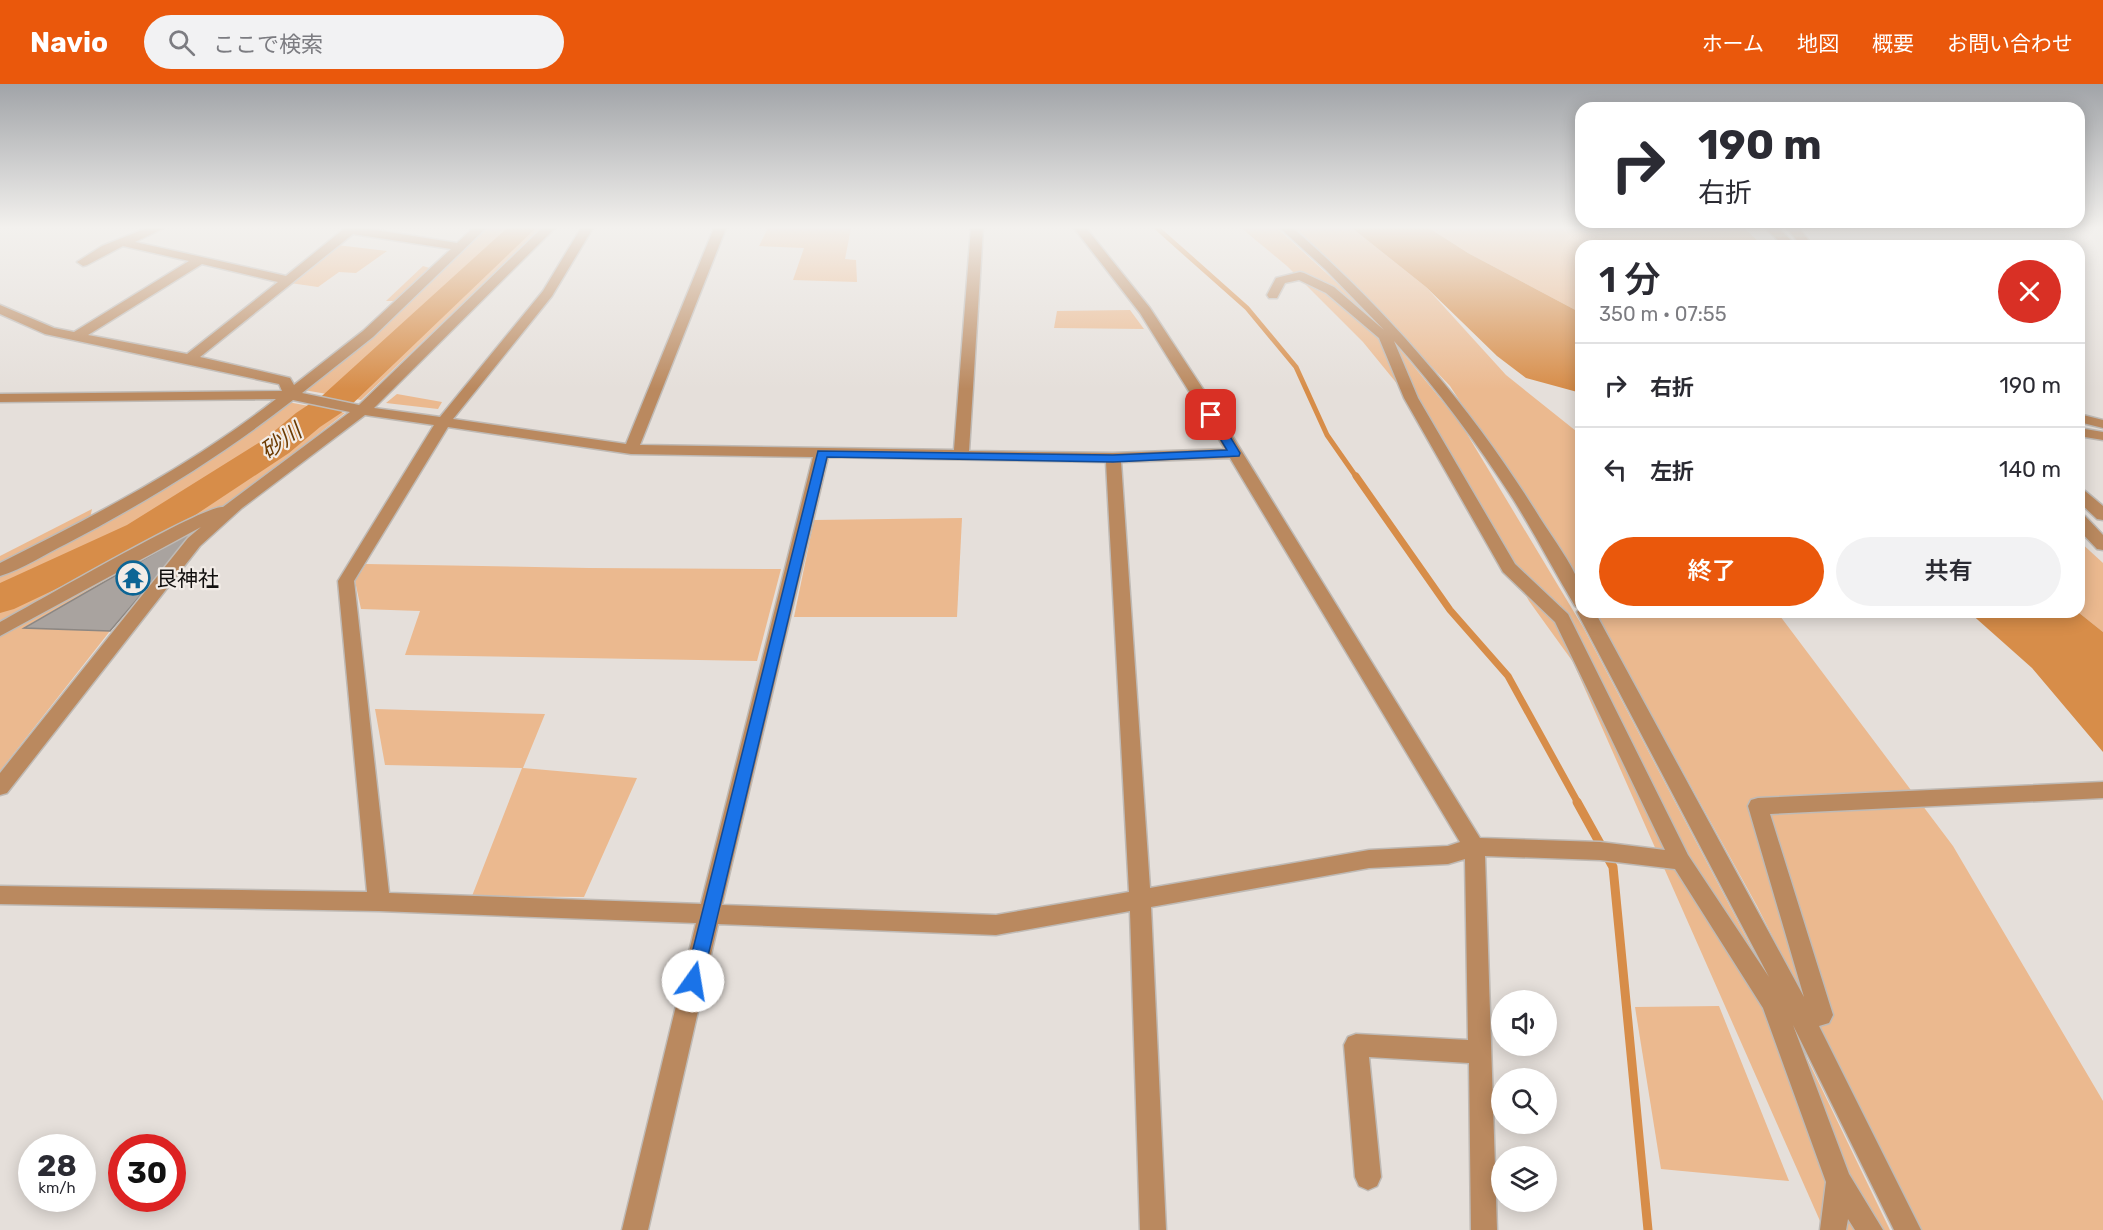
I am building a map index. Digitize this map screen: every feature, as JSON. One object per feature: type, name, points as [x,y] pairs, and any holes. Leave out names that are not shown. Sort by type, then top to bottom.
[{"type":"street","points":[[76,336],[165,281]]},
{"type":"street","points":[[190,359],[285,281]]},
{"type":"street","points":[[0,570],[103,518],[255,423],[368,333],[424,281]]},
{"type":"street","points":[[0,787],[194,542],[236,504],[359,409],[493,281]]},
{"type":"street","points":[[379,902],[346,581],[444,421],[555,281]]},
{"type":"street","points":[[632,449],[699,281]]},
{"type":"street","points":[[961,455],[973,281]]},
{"type":"street","points":[[1122,281],[1145,311],[1234,453],[1474,847],[1477,877],[1484,1230]]},
{"type":"street","points":[[1273,295],[1280,281]]},
{"type":"street","points":[[1312,281],[1330,290],[1390,335],[1411,398],[1509,568],[1562,618],[1681,861],[1773,1003],[1839,1182],[1870,1230]]},
{"type":"street","points":[[1343,281],[1459,412],[1517,493],[1575,592]]},
{"type":"street","points":[[0,309],[50,331],[285,381],[291,395]]},
{"type":"street","points":[[0,398],[291,395],[359,409],[632,449],[1113,458],[1234,453]]},
{"type":"street","points":[[2085,420],[2103,424]]},
{"type":"street","points":[[2085,433],[2103,436]]},
{"type":"street","points":[[635,1230],[709,914],[822,453]]},
{"type":"street","points":[[1113,458],[1140,898],[1153,1230]]},
{"type":"street","points":[[2085,499],[2103,514]]},
{"type":"street","points":[[0,630],[185,528],[236,504]]},
{"type":"street","points":[[2085,526],[2103,545]]},
{"type":"street","points":[[1589,618],[1803,1018],[1908,1230]]},
{"type":"street","points":[[1773,1003],[1803,1018],[1821,1015],[1758,806],[2103,790]]},
{"type":"street","points":[[0,895],[379,902],[996,925],[1369,859],[1448,855],[1474,847],[1600,851],[1681,861]]},
{"type":"street","points":[[1368,1177],[1356,1045],[1480,1052]]},
{"type":"street","points":[[1833,1230],[1839,1182]]},
{"type":"shaded area","points":[[292,281],[326,281],[318,287],[290,283]]},
{"type":"shaded area","points":[[407,281],[418,281],[395,301],[386,301]]},
{"type":"shaded area","points":[[425,281],[486,281],[361,400],[304,390]]},
{"type":"shaded area","points":[[1302,281],[1335,281],[1371,314],[1461,424],[1575,614],[1575,618],[1578,618],[1583,627],[1774,990],[1890,1230],[1824,1230],[1573,662],[1529,601],[1434,429],[1363,342]]},
{"type":"shaded area","points":[[1351,281],[1419,281],[1506,375],[1575,430],[1575,577],[1450,386]]},
{"type":"shaded area","points":[[1419,281],[1522,281],[1575,310],[1575,391],[1526,378],[1497,356]]},
{"type":"shaded area","points":[[1522,281],[1575,281],[1575,310]]},
{"type":"shaded area","points":[[1130,310],[1144,329],[1054,328],[1057,311]]},
{"type":"shaded area","points":[[397,394],[442,402],[438,409],[386,403]]},
{"type":"shaded area","points":[[288,402],[345,413],[198,528],[25,627],[110,631],[0,771],[0,575]]},
{"type":"shaded area","points":[[92,509],[90,518],[0,564],[0,556]]},
{"type":"shaded area","points":[[962,518],[957,617],[794,617],[814,520]]},
{"type":"shaded area","points":[[2085,546],[2103,563],[2103,632],[2085,618]]},
{"type":"shaded area","points":[[366,564],[781,569],[757,661],[405,655],[420,611],[361,609],[355,581]]},
{"type":"shaded area","points":[[1598,618],[1782,618],[1953,846],[2103,1101],[2103,1230],[1922,1230],[1757,906]]},
{"type":"shaded area","points":[[1976,618],[2085,618],[2103,632],[2103,752],[2032,668]]},
{"type":"shaded area","points":[[375,709],[545,714],[523,768],[637,778],[584,897],[472,896],[522,768],[385,765]]},
{"type":"shaded area","points":[[1719,1006],[1789,1181],[1661,1169],[1635,1007]]},
{"type":"building","name":"艮神社","points":[[198,528],[110,631],[24,628]]},
{"type":"waterway","name":"砂川","points":[[0,599],[140,534],[277,446],[308,420],[335,402],[465,281]]},
{"type":"waterway","points":[[1217,281],[1247,308],[1296,367],[1327,435],[1357,478]]},
{"type":"waterway","points":[[1356,476],[1450,610],[1508,676],[1578,803]]},
{"type":"waterway","points":[[1577,802],[1613,867],[1648,1230]]},
{"type":"place","name":"艮神社","points":[[133,578]]},
{"type":"route","points":[[693,981],[822,453],[1113,458],[1234,453],[1211,415]]}]
